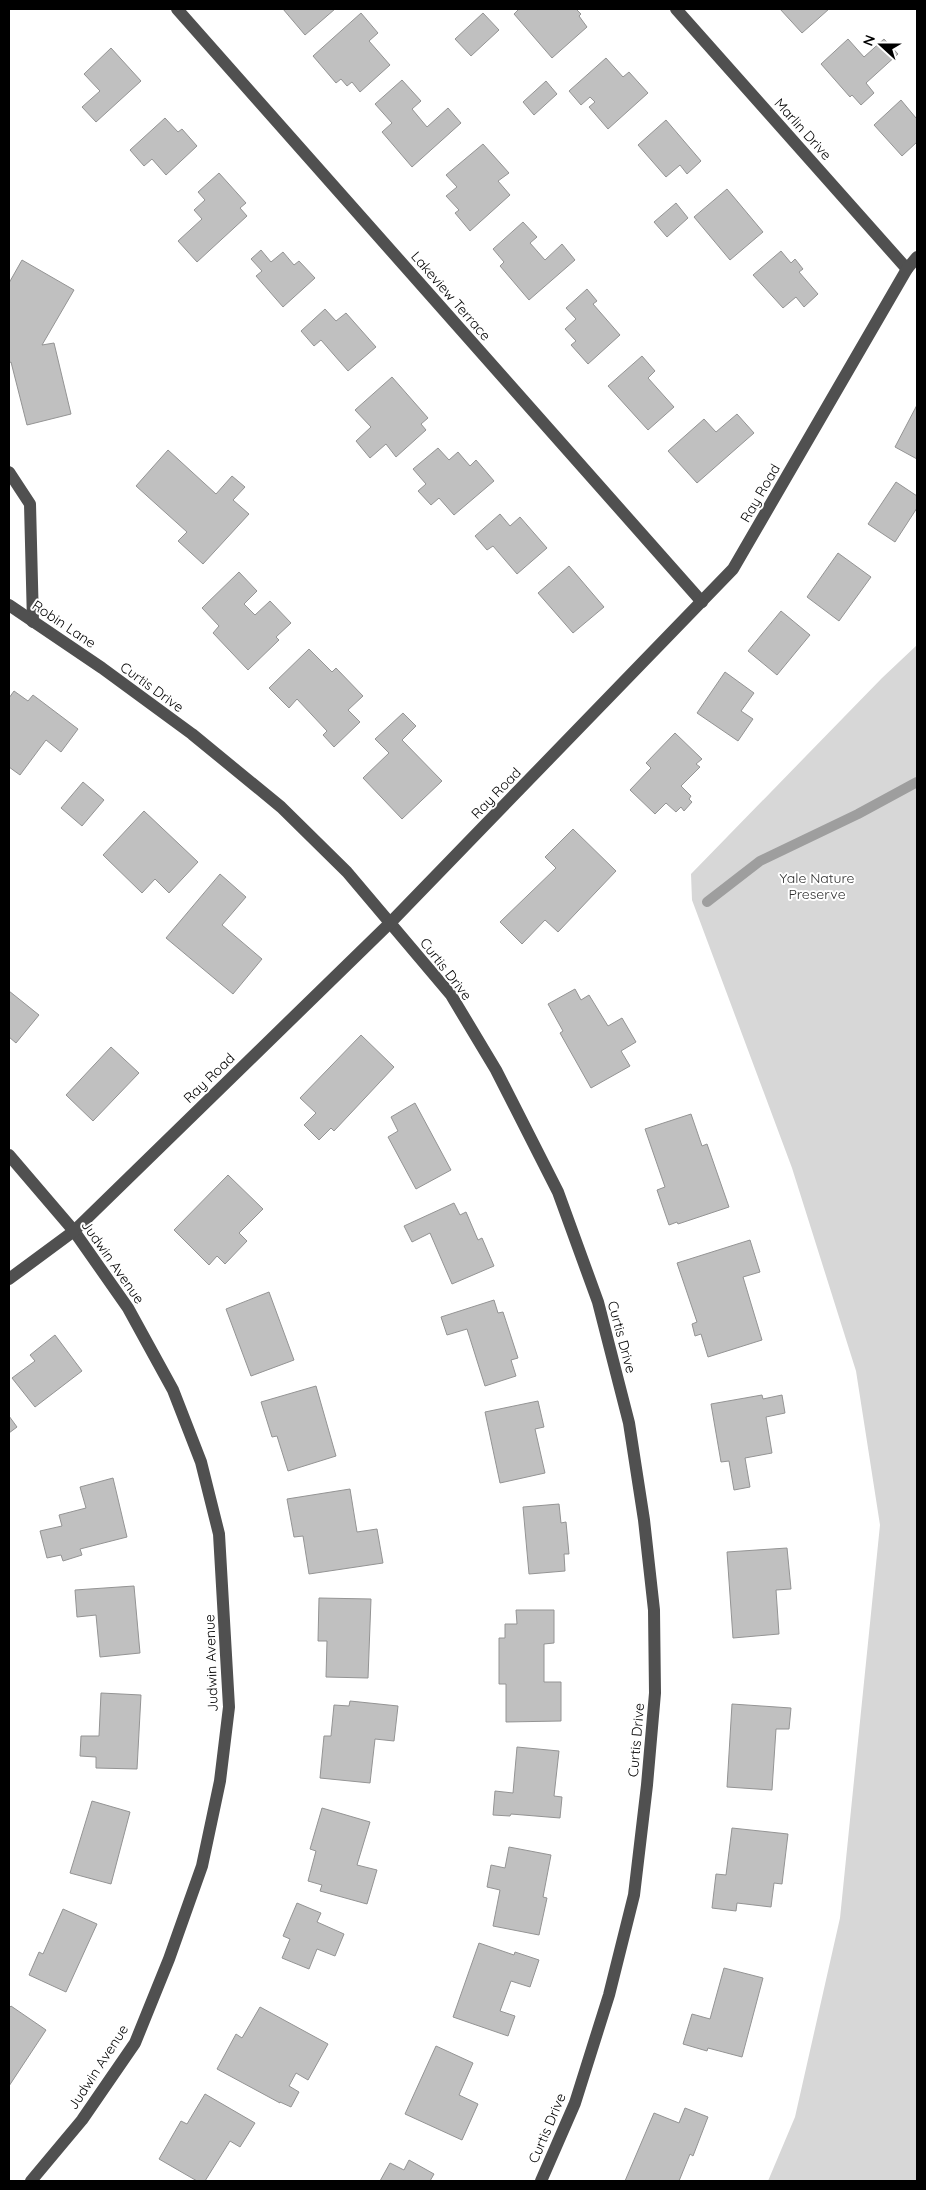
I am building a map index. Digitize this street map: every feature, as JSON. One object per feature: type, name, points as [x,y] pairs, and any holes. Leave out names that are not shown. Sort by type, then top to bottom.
[{"type":"street","name":"Lakeview Terrace","points":[[178,9],[702,602]]},
{"type":"street","name":"Marlin Drive","points":[[676,9],[907,269]]},
{"type":"street","name":"Ray Road","points":[[9,1279],[74,1231],[390,923],[733,569],[907,269],[917,257]]},
{"type":"street","points":[[9,472],[30,504],[33,622]]},
{"type":"street","name":"Robin Lane","points":[[9,605],[102,668]]},
{"type":"street","name":"Curtis Drive","points":[[102,668],[192,734],[281,807],[347,872],[451,995],[496,1070],[558,1192],[598,1302],[629,1423],[644,1520],[654,1610],[655,1693],[647,1785],[634,1895],[609,1995],[575,2103],[541,2181]]},
{"type":"street","name":"Judwin Avenue","points":[[9,1155],[74,1231],[128,1308],[174,1390],[201,1462],[219,1534],[229,1707],[220,1782],[202,1866],[169,1959],[135,2043],[82,2120],[31,2181]]},
{"type":"green space","name":"Yale Nature Preserve","points":[[917,645],[917,2181],[768,2181],[795,2117],[840,1918],[880,1525],[856,1371],[792,1168],[692,900],[691,874],[882,678]]},
{"type":"building","points":[[283,9],[335,9],[305,35]]},
{"type":"building","points":[[519,9],[576,9],[581,14],[579,16],[587,27],[552,58],[514,14]]},
{"type":"building","points":[[780,9],[829,9],[802,33]]},
{"type":"building","points":[[361,13],[378,33],[369,41],[390,65],[360,92],[352,82],[347,86],[341,79],[336,83],[313,56]]},
{"type":"building","points":[[483,13],[499,30],[471,56],[455,39]]},
{"type":"building","points":[[848,39],[864,57],[884,39],[898,54],[866,83],[874,93],[861,105],[852,95],[850,97],[821,64]]},
{"type":"building","points":[[111,48],[141,81],[96,122],[82,107],[100,91],[84,74]]},
{"type":"building","points":[[606,58],[623,77],[629,72],[648,93],[608,129],[589,107],[595,102],[590,97],[581,105],[569,91]]},
{"type":"building","points":[[402,80],[421,101],[412,109],[427,127],[448,108],[461,123],[412,167],[382,132],[392,123],[375,104]]},
{"type":"building","points":[[546,81],[557,94],[534,115],[523,102]]},
{"type":"building","points":[[901,100],[917,117],[917,142],[902,156],[874,125]]},
{"type":"building","points":[[165,118],[178,132],[182,129],[197,146],[166,175],[152,159],[144,166],[130,150]]},
{"type":"building","points":[[666,120],[701,161],[687,174],[680,165],[666,177],[638,145]]},
{"type":"building","points":[[483,144],[509,173],[498,181],[510,195],[470,231],[455,213],[459,210],[446,196],[457,187],[446,175]]},
{"type":"building","points":[[219,173],[246,203],[240,208],[247,216],[197,262],[178,241],[202,219],[194,210],[205,200],[198,192]]},
{"type":"building","points":[[727,189],[763,232],[730,260],[694,217]]},
{"type":"building","points":[[676,203],[688,218],[667,237],[654,222]]},
{"type":"building","points":[[523,222],[537,237],[530,243],[545,260],[562,244],[575,260],[529,300],[500,266],[504,262],[493,249]]},
{"type":"building","points":[[261,250],[271,262],[283,252],[294,265],[299,261],[315,278],[283,307],[256,276],[262,271],[251,259]]},
{"type":"building","points":[[781,251],[791,263],[795,259],[803,269],[799,272],[818,294],[804,307],[796,297],[783,308],[753,275]]},
{"type":"building","points":[[22,260],[74,290],[42,345],[54,343],[71,414],[27,425],[11,362],[9,363],[9,283]]},
{"type":"building","points":[[587,289],[597,301],[593,304],[620,335],[588,364],[571,345],[576,341],[565,329],[576,319],[566,308]]},
{"type":"building","points":[[325,309],[336,321],[346,313],[376,347],[348,371],[321,340],[314,346],[301,331]]},
{"type":"building","points":[[642,356],[655,371],[648,378],[674,407],[648,430],[608,386]]},
{"type":"building","points":[[392,377],[428,418],[421,424],[426,430],[396,457],[386,444],[370,458],[356,441],[371,427],[355,410]]},
{"type":"building","points":[[917,405],[917,459],[895,447]]},
{"type":"building","points":[[737,414],[754,433],[697,483],[668,451],[704,419],[716,432]]},
{"type":"building","points":[[438,448],[449,460],[458,452],[470,466],[476,460],[494,481],[454,515],[439,498],[431,505],[418,491],[426,484],[413,469]]},
{"type":"building","points":[[168,450],[216,494],[232,476],[245,487],[233,500],[249,514],[203,564],[178,541],[187,532],[136,486]]},
{"type":"building","points":[[896,482],[917,496],[917,508],[895,542],[868,524]]},
{"type":"building","points":[[500,514],[510,526],[520,517],[547,548],[517,574],[493,546],[487,550],[475,536]]},
{"type":"building","points":[[838,553],[871,577],[839,621],[807,597]]},
{"type":"building","points":[[569,566],[604,607],[573,633],[538,593]]},
{"type":"building","points":[[239,572],[257,591],[244,604],[255,615],[270,601],[291,623],[276,637],[279,640],[248,670],[213,633],[219,626],[202,608]]},
{"type":"building","points":[[781,611],[810,635],[777,675],[748,651]]},
{"type":"building","points":[[309,649],[332,672],[336,668],[363,696],[348,710],[360,722],[334,747],[323,735],[327,731],[297,699],[289,708],[269,688]]},
{"type":"building","points":[[725,672],[754,693],[741,711],[753,719],[738,741],[697,713]]},
{"type":"building","points":[[14,691],[28,701],[33,695],[78,729],[61,752],[46,740],[20,775],[9,767],[9,698]]},
{"type":"building","points":[[403,713],[416,726],[402,740],[442,781],[402,819],[363,778],[389,753],[375,739]]},
{"type":"building","points":[[675,733],[702,759],[696,764],[700,767],[681,786],[691,796],[689,799],[692,802],[684,811],[681,807],[676,812],[666,803],[655,814],[630,790],[651,768],[646,763]]},
{"type":"building","points":[[83,782],[104,800],[82,826],[61,808]]},
{"type":"building","points":[[144,811],[198,862],[169,893],[155,879],[142,893],[103,855]]},
{"type":"building","points":[[573,829],[616,871],[558,932],[545,920],[522,944],[500,922],[556,868],[545,857]]},
{"type":"building","points":[[220,874],[246,897],[222,925],[262,959],[233,994],[166,938]]},
{"type":"building","points":[[575,989],[581,1000],[589,995],[608,1026],[622,1018],[636,1042],[621,1051],[630,1066],[591,1088],[560,1033],[563,1031],[548,1004]]},
{"type":"building","points":[[9,991],[39,1015],[16,1043],[9,1037]]},
{"type":"building","points":[[361,1035],[394,1067],[334,1131],[331,1128],[319,1140],[304,1125],[316,1113],[300,1098]]},
{"type":"building","points":[[111,1047],[139,1073],[93,1121],[66,1095]]},
{"type":"building","points":[[415,1103],[451,1170],[416,1189],[388,1137],[398,1131],[391,1117]]},
{"type":"building","points":[[691,1114],[702,1146],[707,1144],[729,1207],[678,1224],[677,1222],[669,1225],[657,1190],[665,1187],[645,1129]]},
{"type":"building","points":[[228,1175],[263,1209],[239,1233],[247,1241],[225,1264],[217,1256],[209,1265],[174,1230]]},
{"type":"building","points":[[454,1203],[460,1215],[466,1212],[478,1240],[482,1238],[494,1266],[452,1284],[430,1233],[412,1242],[404,1226]]},
{"type":"building","points":[[750,1240],[760,1272],[743,1277],[762,1340],[708,1357],[701,1334],[695,1336],[692,1324],[697,1322],[677,1263]]},
{"type":"building","points":[[269,1292],[294,1360],[251,1376],[226,1309]]},
{"type":"building","points":[[494,1300],[498,1313],[503,1312],[518,1358],[511,1360],[516,1376],[485,1386],[467,1329],[447,1335],[441,1317]]},
{"type":"building","points":[[55,1335],[82,1371],[35,1407],[12,1378],[35,1361],[30,1355]]},
{"type":"building","points":[[316,1386],[336,1456],[288,1471],[277,1436],[272,1437],[261,1402]]},
{"type":"building","points":[[762,1395],[763,1399],[782,1395],[785,1413],[766,1417],[772,1453],[745,1458],[750,1487],[734,1490],[729,1461],[721,1462],[711,1404]]},
{"type":"building","points":[[538,1401],[544,1427],[535,1429],[545,1473],[500,1483],[485,1412]]},
{"type":"building","points":[[9,1416],[17,1427],[9,1433]]},
{"type":"building","points":[[113,1478],[127,1537],[80,1549],[82,1555],[63,1561],[61,1555],[47,1558],[40,1531],[62,1526],[59,1515],[86,1508],[80,1487]]},
{"type":"building","points":[[350,1489],[357,1532],[377,1529],[383,1563],[309,1574],[303,1536],[294,1537],[287,1499]]},
{"type":"building","points":[[559,1504],[561,1523],[566,1522],[569,1554],[564,1554],[565,1571],[529,1574],[523,1507]]},
{"type":"building","points":[[787,1548],[791,1589],[776,1590],[779,1634],[733,1638],[727,1552]]},
{"type":"building","points":[[134,1586],[140,1653],[100,1657],[96,1615],[77,1617],[75,1590]]},
{"type":"building","points":[[319,1598],[371,1599],[368,1678],[326,1677],[327,1641],[318,1641]]},
{"type":"building","points":[[516,1610],[554,1610],[554,1643],[544,1644],[544,1682],[561,1682],[561,1721],[506,1722],[506,1684],[499,1684],[499,1638],[505,1638],[505,1624],[517,1624]]},
{"type":"building","points":[[101,1693],[141,1695],[137,1769],[96,1768],[96,1757],[80,1756],[81,1736],[99,1736]]},
{"type":"building","points":[[350,1701],[398,1706],[394,1741],[375,1739],[370,1783],[320,1778],[324,1736],[331,1736],[334,1705],[349,1706]]},
{"type":"building","points":[[732,1704],[791,1708],[789,1729],[776,1729],[772,1790],[727,1787]]},
{"type":"building","points":[[517,1747],[559,1751],[554,1796],[562,1797],[560,1818],[511,1814],[510,1816],[493,1815],[495,1791],[513,1793]]},
{"type":"building","points":[[92,1801],[130,1812],[111,1884],[70,1873]]},
{"type":"building","points":[[322,1808],[370,1822],[357,1865],[377,1870],[367,1904],[320,1891],[322,1885],[308,1881],[316,1851],[310,1849]]},
{"type":"building","points":[[732,1828],[788,1834],[782,1884],[774,1883],[771,1907],[737,1903],[736,1911],[712,1908],[716,1874],[726,1875]]},
{"type":"building","points":[[509,1847],[551,1855],[543,1897],[547,1898],[539,1935],[493,1926],[500,1890],[487,1887],[491,1865],[505,1868]]},
{"type":"building","points":[[297,1903],[321,1913],[317,1922],[344,1934],[335,1956],[317,1949],[309,1969],[282,1958],[290,1939],[283,1936]]},
{"type":"building","points":[[63,1909],[97,1924],[66,1992],[29,1975],[39,1952],[43,1954]]},
{"type":"building","points":[[479,1943],[514,1955],[515,1952],[539,1960],[530,1987],[511,1981],[500,2011],[515,2016],[508,2036],[453,2017]]},
{"type":"building","points":[[724,1968],[763,1978],[742,2057],[708,2048],[707,2051],[683,2044],[692,2014],[710,2019]]},
{"type":"building","points":[[11,2006],[46,2030],[9,2086],[9,2008]]},
{"type":"building","points":[[260,2007],[328,2044],[308,2080],[296,2073],[289,2086],[299,2092],[291,2107],[217,2069],[236,2034],[242,2038]]},
{"type":"building","points":[[436,2046],[473,2063],[459,2095],[478,2104],[462,2140],[405,2114]]},
{"type":"building","points":[[205,2094],[255,2123],[240,2147],[230,2141],[205,2181],[197,2181],[159,2159],[181,2121],[187,2124]]},
{"type":"building","points":[[685,2108],[708,2117],[693,2156],[690,2154],[679,2181],[625,2181],[654,2113],[679,2123]]},
{"type":"building","points":[[409,2160],[434,2174],[430,2181],[380,2181],[390,2163],[404,2170]]},
{"type":"waterway","points":[[707,902],[760,861],[858,814],[917,782]]}]
